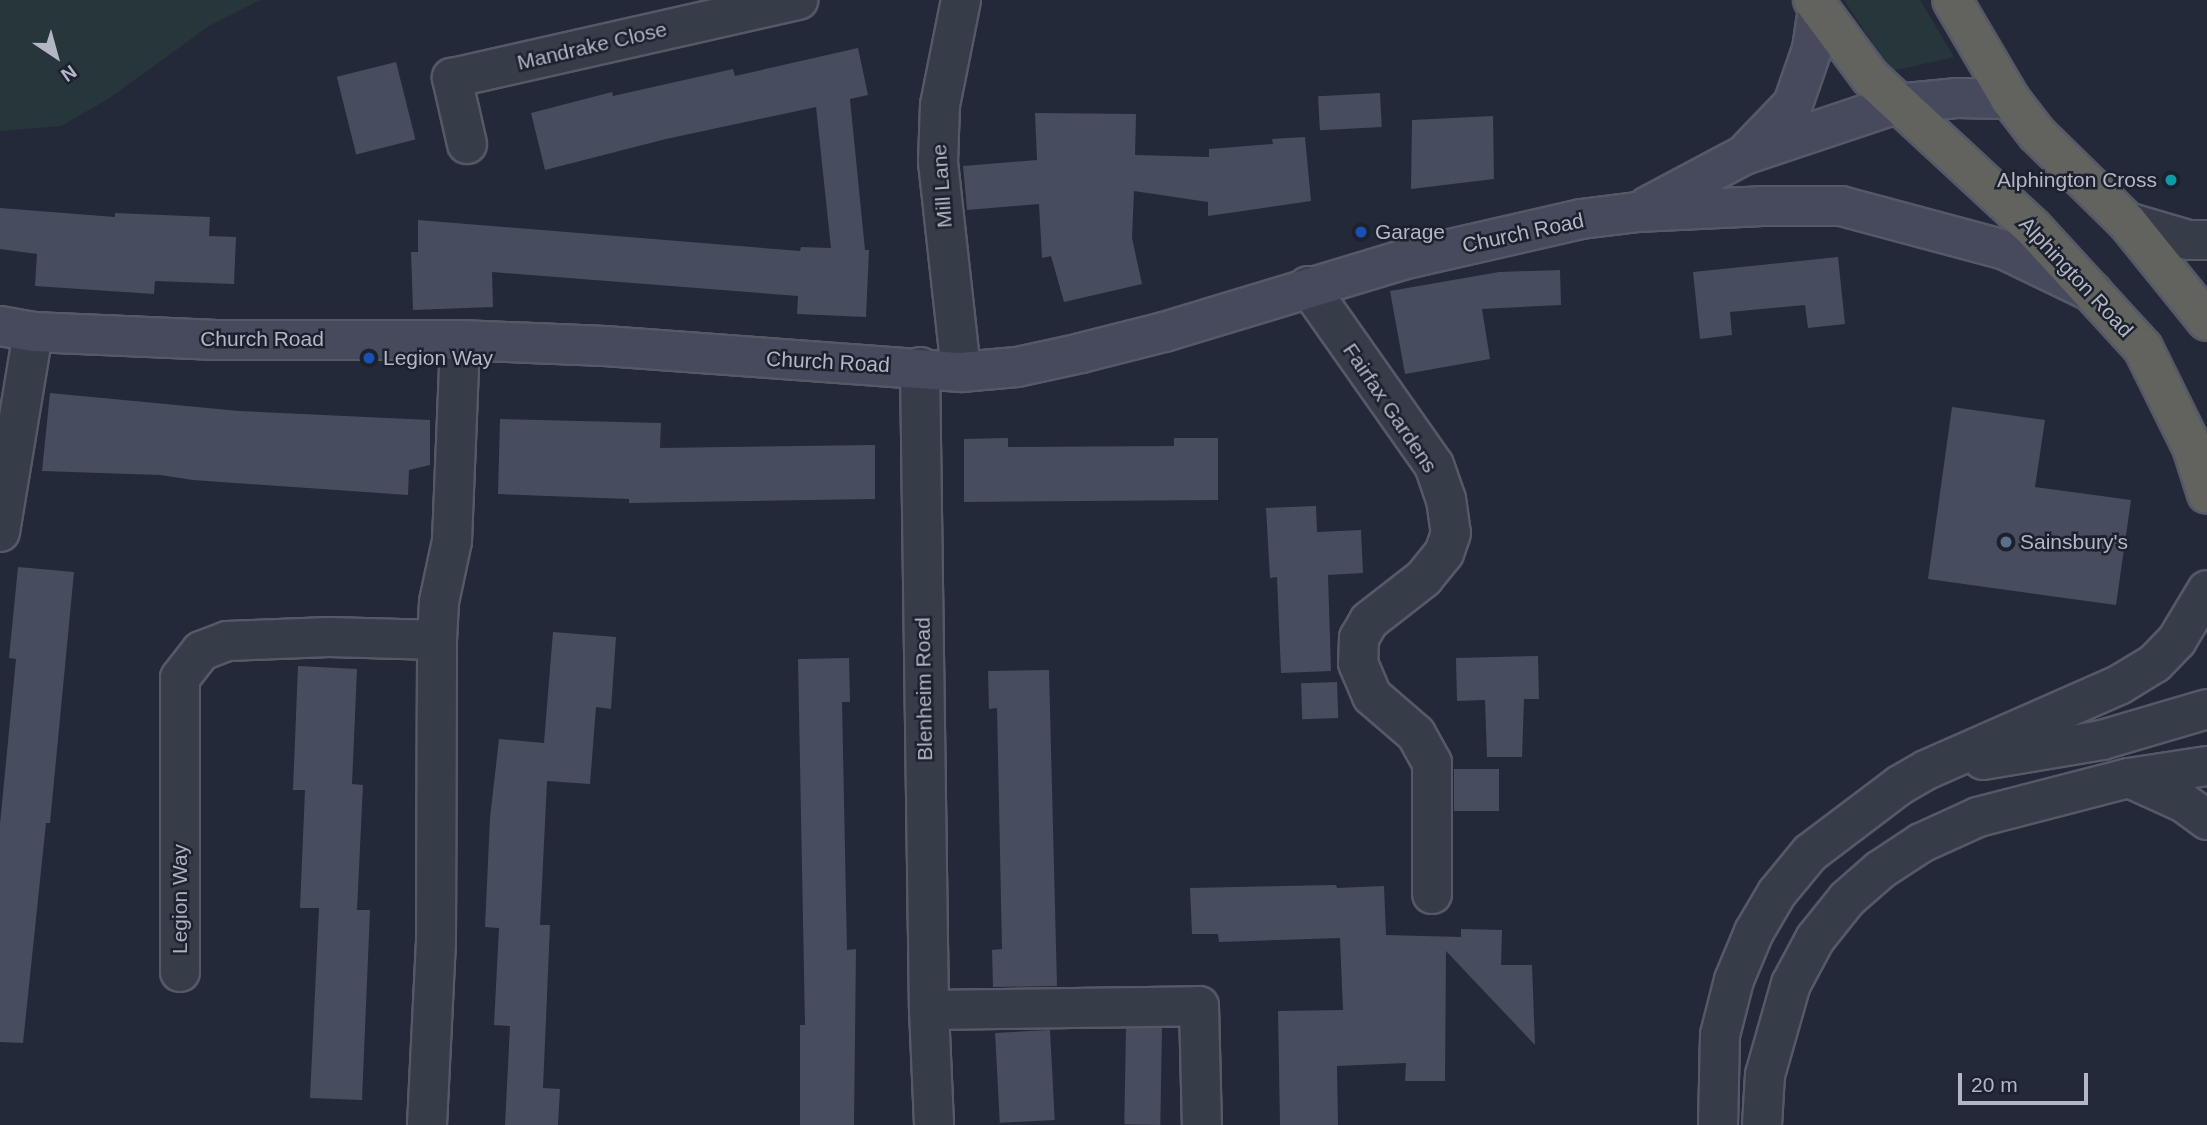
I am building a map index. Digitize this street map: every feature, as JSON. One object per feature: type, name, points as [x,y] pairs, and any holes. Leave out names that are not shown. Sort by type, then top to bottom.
[{"type":"highway","points":[[1952,0],[2010,99],[2037,134],[2127,222],[2157,255],[2207,321]]},
{"type":"highway","name":"Alphington Road","points":[[1815,5],[1870,77],[1896,104],[2033,228],[2143,348],[2192,447],[2207,494]]},
{"type":"main road","points":[[1744,155],[1793,104],[1812,49],[1815,5]]},
{"type":"main road","name":"Church Road","points":[[1637,212],[1744,155],[1896,104],[1956,98],[2010,99]]},
{"type":"main road","name":"Church Road","points":[[17,329],[217,340],[460,340],[920,367],[961,372],[1017,367],[1081,354],[1164,332],[1308,286],[1402,260],[1569,221],[1637,212],[1841,206],[2005,250],[2097,295]]},
{"type":"street","name":"Mandrake Close","points":[[467,144],[452,78],[798,0]]},
{"type":"street","name":"Mill Lane","points":[[961,0],[940,105],[938,162],[961,372]]},
{"type":"street","points":[[2127,222],[2188,240],[2207,240]]},
{"type":"street","name":"Fairfax Gardens","points":[[1308,286],[1434,466],[1446,499],[1451,533],[1444,553],[1424,578],[1369,621],[1360,638],[1358,663],[1372,696],[1416,734],[1432,763],[1432,894]]},
{"type":"street","points":[[0,532],[17,329]]},
{"type":"street","points":[[427,1125],[436,941],[437,640],[439,602],[452,541],[460,340]]},
{"type":"street","name":"Blenheim Road","points":[[920,367],[929,1010],[934,1125]]},
{"type":"street","points":[[1718,1125],[1720,1035],[1734,981],[1754,932],[1777,892],[1810,853],[1836,830],[1926,770],[2119,685],[2155,663],[2177,640],[2207,590]]},
{"type":"street","name":"Legion Way","points":[[180,972],[180,678],[201,651],[227,641],[330,637],[437,640]]},
{"type":"street","points":[[1926,770],[2102,740],[2207,709]]},
{"type":"street","points":[[1762,1125],[1765,1076],[1791,984],[1815,939],[1847,899],[1880,870],[1922,843],[1978,817],[2129,778],[2207,766]]},
{"type":"street","points":[[2129,778],[2184,803],[2207,820]]},
{"type":"street","points":[[929,1010],[1199,1006],[1202,1125]]},
{"type":"shaded area","points":[[0,0],[260,0],[209,26],[108,99],[61,126],[0,131]]},
{"type":"shaded area","points":[[1844,0],[1920,0],[1954,57],[1891,71]]},
{"type":"building","points":[[858,48],[868,95],[850,99],[865,250],[869,250],[866,317],[797,314],[798,296],[492,272],[493,307],[413,310],[411,252],[418,252],[418,220],[800,251],[801,247],[831,248],[816,107],[666,139],[545,170],[531,113],[612,92],[613,96],[733,69],[735,76]]},
{"type":"building","points":[[396,62],[415,140],[356,154],[337,77]]},
{"type":"building","points":[[1380,93],[1382,127],[1320,130],[1318,96]]},
{"type":"building","points":[[1035,113],[1136,114],[1135,155],[1209,157],[1209,149],[1273,144],[1272,139],[1305,137],[1311,201],[1208,216],[1208,202],[1134,191],[1132,238],[1142,284],[1064,302],[1051,256],[1042,258],[1039,204],[967,210],[963,166],[1037,160]]},
{"type":"building","points":[[1493,116],[1494,179],[1411,189],[1412,120]]},
{"type":"building","points":[[0,208],[115,217],[115,213],[210,217],[209,236],[236,237],[234,284],[155,281],[154,294],[35,286],[37,254],[0,249]]},
{"type":"building","points":[[1838,257],[1845,324],[1808,328],[1805,305],[1730,312],[1732,335],[1700,339],[1693,272]]},
{"type":"building","points":[[1560,270],[1561,305],[1482,309],[1490,359],[1405,374],[1390,291],[1499,272]]},
{"type":"building","points":[[50,393],[239,411],[430,420],[430,465],[409,470],[408,495],[193,480],[160,475],[42,471]]},
{"type":"building","points":[[1952,407],[2045,420],[2035,487],[2131,500],[2116,605],[1928,579]]},
{"type":"building","points":[[500,419],[661,423],[660,448],[875,445],[875,499],[629,503],[629,499],[498,494]]},
{"type":"building","points":[[1008,438],[1008,447],[1174,446],[1174,438],[1218,438],[1218,500],[964,502],[964,439]]},
{"type":"building","points":[[1316,506],[1317,532],[1361,530],[1363,573],[1328,575],[1331,671],[1281,673],[1277,577],[1270,578],[1266,508]]},
{"type":"building","points":[[18,567],[74,572],[50,823],[46,823],[23,1043],[0,1042],[0,824],[16,659],[9,658]]},
{"type":"building","points":[[553,632],[616,637],[611,709],[596,707],[590,784],[547,781],[540,925],[550,925],[543,1088],[560,1089],[558,1125],[505,1125],[510,1026],[494,1025],[499,928],[485,927],[490,818],[499,739],[544,743]]},
{"type":"building","points":[[1538,656],[1539,699],[1524,699],[1522,757],[1487,757],[1485,700],[1457,701],[1456,658]]},
{"type":"building","points":[[849,658],[850,702],[842,702],[847,950],[856,949],[854,1125],[800,1125],[800,1025],[805,1025],[798,659]]},
{"type":"building","points":[[298,666],[357,669],[352,784],[363,785],[357,910],[370,910],[362,1100],[310,1098],[319,908],[300,908],[305,790],[293,790]]},
{"type":"building","points":[[1049,670],[1057,986],[993,987],[992,950],[1002,949],[997,708],[989,709],[988,671]]},
{"type":"building","points":[[1337,682],[1338,718],[1302,719],[1301,683]]},
{"type":"building","points":[[1454,769],[1499,769],[1499,811],[1454,811]]},
{"type":"building","points":[[1336,885],[1337,888],[1384,886],[1386,935],[1461,937],[1461,929],[1502,930],[1501,965],[1532,965],[1535,1045],[1446,951],[1445,1081],[1405,1081],[1406,1063],[1337,1066],[1338,1125],[1280,1125],[1278,1011],[1343,1010],[1340,938],[1219,942],[1218,934],[1192,934],[1190,888]]},
{"type":"building","points":[[1126,1027],[1162,1028],[1160,1125],[1124,1124]]},
{"type":"building","points":[[1050,1030],[1055,1120],[1000,1123],[995,1033]]},
{"type":"place","name":"Alphington Cross","points":[[2171,180]]},
{"type":"place","name":"Garage","points":[[1361,232]]},
{"type":"place","name":"Legion Way","points":[[369,358]]},
{"type":"place","name":"Sainsbury's","points":[[2006,542]]}]
